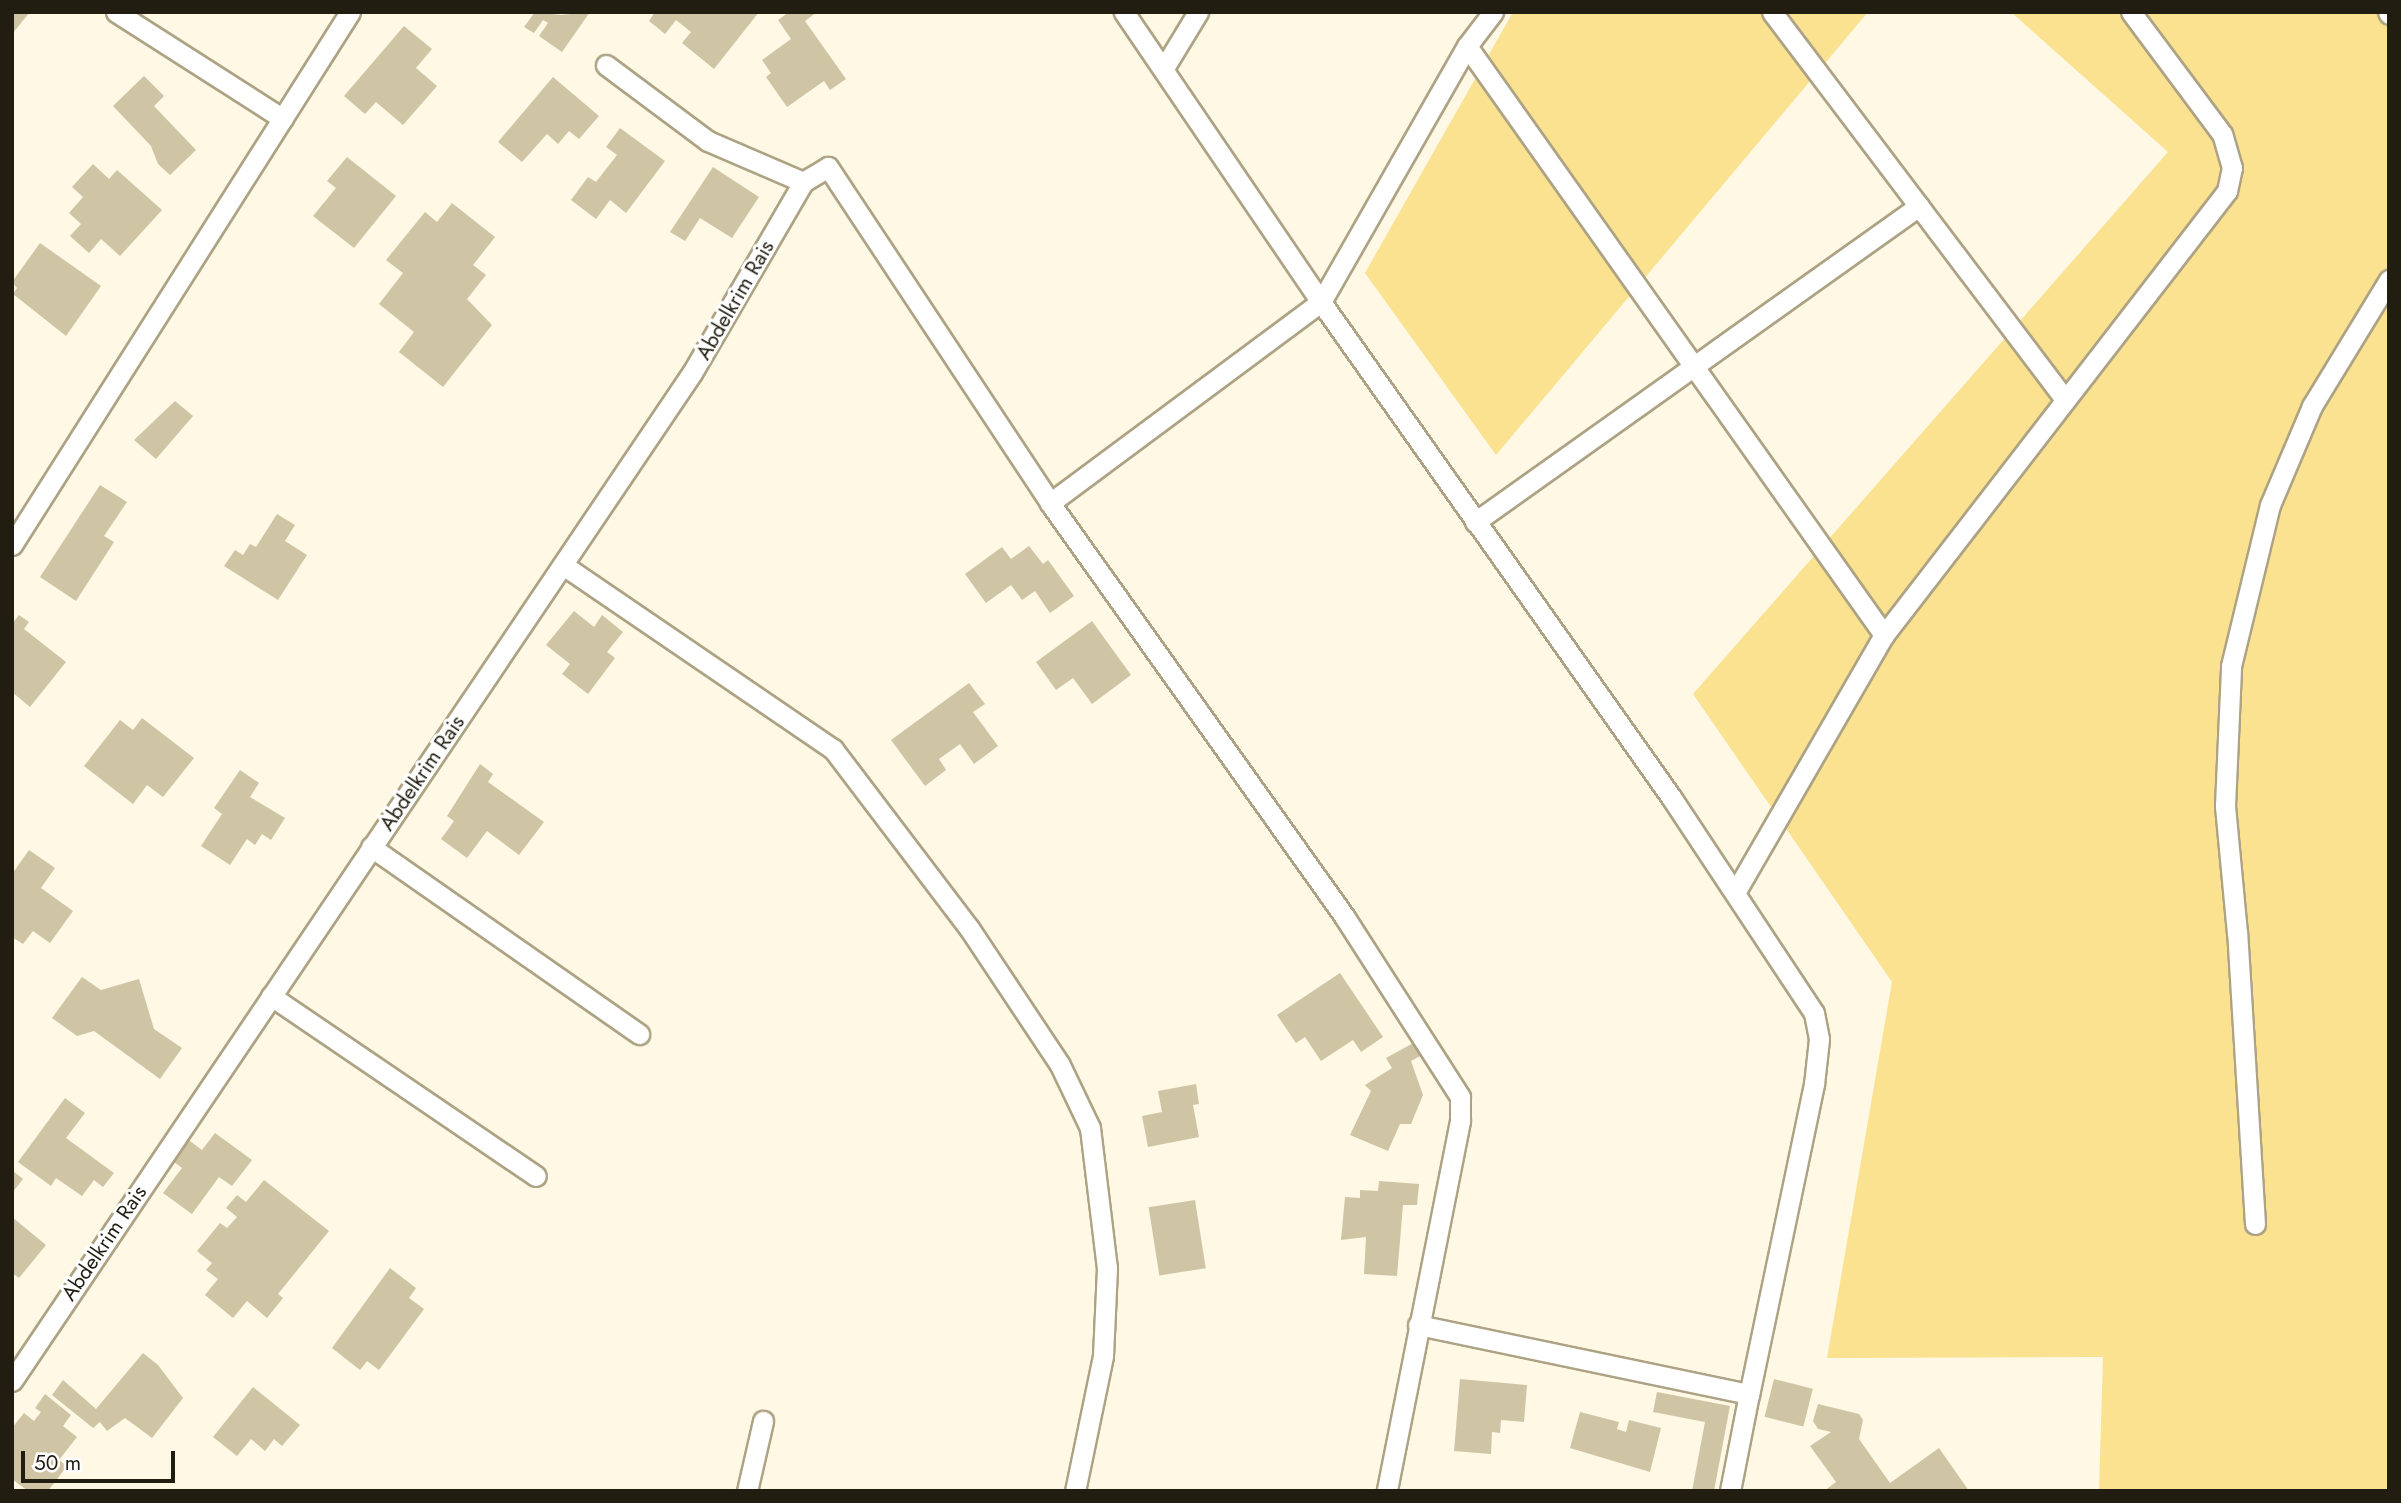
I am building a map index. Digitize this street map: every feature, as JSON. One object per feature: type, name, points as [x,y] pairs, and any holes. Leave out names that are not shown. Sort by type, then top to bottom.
[{"type":"street","points":[[116,12],[283,119]]},
{"type":"street","points":[[12,545],[350,12]]},
{"type":"street","points":[[1124,12],[1321,302],[1809,999],[1819,1039],[1814,1084],[1730,1491]]},
{"type":"street","points":[[1164,68],[1198,12]]},
{"type":"street","points":[[1387,1491],[1460,1121],[1460,1097],[1344,916],[1050,503],[1321,302],[1467,46],[1493,12]]},
{"type":"street","points":[[1772,12],[2065,400]]},
{"type":"street","points":[[1735,891],[1884,635],[2227,191],[2232,169],[2222,134],[2131,12]]},
{"type":"street","points":[[1467,46],[1884,635]]},
{"type":"street","points":[[606,65],[708,141],[803,182]]},
{"type":"street","name":"Abdelkrim Rais","points":[[12,1381],[692,373],[803,182],[828,167],[1050,503]]},
{"type":"street","points":[[1475,522],[1919,206]]},
{"type":"street","points":[[2255,1224],[2238,933],[2225,806],[2231,666],[2270,505],[2312,407],[2389,279]]},
{"type":"street","points":[[563,565],[833,749],[969,928],[1060,1065],[1090,1128],[1107,1268],[1103,1356],[1075,1491]]},
{"type":"street","points":[[371,847],[639,1034]]},
{"type":"street","points":[[271,996],[536,1176]]},
{"type":"street","points":[[1418,1325],[1749,1394]]},
{"type":"street","points":[[747,1491],[763,1421]]},
{"type":"shaded area","points":[[1513,12],[1868,12],[1496,455],[1365,273]]},
{"type":"shaded area","points":[[2011,12],[2389,12],[2389,1491],[2099,1491],[2103,1357],[1827,1358],[1892,982],[1693,694],[2168,152]]},
{"type":"building","points":[[12,12],[30,12],[12,34]]},
{"type":"building","points":[[535,12],[561,15],[590,12],[562,52],[539,36],[548,23],[543,20],[534,33],[524,27]]},
{"type":"building","points":[[655,12],[759,12],[714,69],[682,43],[691,32],[676,20],[665,34],[649,21]]},
{"type":"building","points":[[789,12],[817,12],[805,21],[846,79],[830,90],[824,81],[787,107],[766,77],[771,73],[762,60],[791,39],[778,20]]},
{"type":"building","points":[[404,26],[432,49],[416,68],[437,86],[403,125],[376,102],[365,114],[344,96]]},
{"type":"building","points":[[144,76],[164,96],[154,106],[196,150],[170,175],[158,164],[151,146],[113,106]]},
{"type":"building","points":[[553,77],[599,116],[579,139],[569,131],[558,144],[547,134],[522,162],[498,142]]},
{"type":"building","points":[[620,128],[665,161],[626,213],[610,200],[596,219],[571,200],[588,177],[596,182],[617,155],[606,147]]},
{"type":"building","points":[[347,157],[396,196],[354,248],[313,216],[336,188],[327,181]]},
{"type":"building","points":[[93,164],[109,179],[117,170],[162,210],[120,256],[101,239],[89,253],[70,236],[81,224],[69,213],[83,197],[72,187]]},
{"type":"building","points":[[713,167],[759,197],[732,238],[700,218],[685,241],[670,232]]},
{"type":"building","points":[[452,203],[495,237],[473,265],[486,275],[467,299],[492,325],[443,387],[399,352],[414,332],[379,304],[403,273],[386,260],[425,212],[437,222]]},
{"type":"building","points":[[40,243],[101,286],[66,336],[13,294],[17,288],[12,282]]},
{"type":"building","points":[[175,401],[193,416],[156,459],[134,440]]},
{"type":"building","points":[[100,485],[127,502],[104,536],[114,542],[76,601],[40,577]]},
{"type":"building","points":[[277,514],[295,525],[285,541],[307,555],[278,600],[224,566],[235,550],[243,555],[250,544],[256,547]]},
{"type":"building","points":[[1029,546],[1043,564],[1048,560],[1074,596],[1050,613],[1035,591],[1022,600],[1011,585],[986,603],[965,574],[1002,547],[1011,559]]},
{"type":"building","points":[[574,611],[594,627],[602,615],[623,632],[607,652],[615,658],[588,694],[562,674],[570,664],[546,645]]},
{"type":"building","points":[[19,615],[29,622],[24,629],[66,662],[30,707],[12,692],[12,624]]},
{"type":"building","points":[[1092,621],[1131,675],[1092,704],[1073,678],[1056,690],[1036,662]]},
{"type":"building","points":[[969,683],[985,704],[973,712],[998,746],[974,764],[960,744],[939,759],[946,770],[925,786],[891,740]]},
{"type":"building","points":[[142,718],[194,758],[163,797],[147,785],[133,804],[84,766],[120,720],[133,730]]},
{"type":"building","points":[[480,764],[493,774],[488,782],[544,822],[519,855],[487,831],[467,858],[441,839],[454,821],[447,816]]},
{"type":"building","points":[[240,770],[259,783],[250,797],[285,818],[271,840],[262,834],[255,845],[247,839],[230,865],[201,846],[222,814],[214,808]]},
{"type":"building","points":[[29,850],[55,868],[41,888],[73,911],[50,943],[33,931],[23,944],[12,937],[12,874]]},
{"type":"building","points":[[1340,973],[1383,1037],[1361,1052],[1353,1040],[1321,1061],[1305,1037],[1296,1043],[1277,1015]]},
{"type":"building","points":[[82,977],[101,990],[139,979],[154,1029],[182,1048],[160,1079],[94,1031],[77,1036],[52,1018]]},
{"type":"building","points":[[1415,1042],[1422,1055],[1411,1061],[1423,1095],[1411,1124],[1400,1124],[1388,1151],[1350,1135],[1371,1091],[1365,1085],[1392,1068],[1386,1058]]},
{"type":"building","points":[[1196,1084],[1199,1104],[1193,1105],[1199,1137],[1148,1147],[1142,1116],[1162,1112],[1158,1091]]},
{"type":"building","points":[[65,1098],[85,1113],[66,1138],[114,1173],[103,1187],[94,1180],[82,1196],[56,1178],[51,1186],[18,1162]]},
{"type":"building","points":[[215,1133],[252,1160],[232,1186],[219,1177],[192,1214],[163,1193],[182,1168],[170,1159],[186,1138],[202,1150]]},
{"type":"building","points":[[12,1170],[23,1179],[12,1193]]},
{"type":"building","points":[[264,1180],[329,1231],[278,1294],[283,1298],[267,1318],[247,1301],[233,1318],[205,1295],[218,1279],[206,1270],[212,1263],[197,1251],[220,1223],[227,1228],[237,1217],[226,1208],[237,1195],[246,1202]]},
{"type":"building","points":[[1379,1181],[1419,1184],[1417,1205],[1403,1205],[1397,1276],[1364,1274],[1366,1237],[1341,1240],[1345,1197],[1360,1198],[1360,1190],[1378,1191]]},
{"type":"building","points":[[1195,1200],[1206,1268],[1159,1276],[1149,1207]]},
{"type":"building","points":[[12,1217],[46,1245],[19,1278],[12,1273]]},
{"type":"building","points":[[390,1268],[416,1288],[409,1298],[424,1309],[379,1370],[367,1361],[360,1370],[332,1348]]},
{"type":"building","points":[[143,1353],[158,1365],[183,1398],[152,1438],[125,1418],[107,1431],[100,1422],[93,1428],[52,1395],[63,1380],[96,1409]]},
{"type":"building","points":[[1460,1379],[1527,1385],[1524,1422],[1501,1420],[1500,1433],[1492,1432],[1491,1454],[1454,1451]]},
{"type":"building","points":[[1774,1379],[1813,1389],[1803,1427],[1765,1417]]},
{"type":"building","points":[[253,1387],[300,1425],[282,1446],[274,1439],[265,1451],[251,1439],[237,1456],[213,1437]]},
{"type":"building","points":[[1657,1392],[1730,1406],[1714,1491],[1692,1491],[1705,1422],[1653,1412]]},
{"type":"building","points":[[45,1394],[71,1415],[63,1426],[77,1437],[59,1460],[67,1466],[48,1491],[28,1491],[12,1479],[12,1428],[24,1413],[34,1421],[41,1412],[35,1408]]},
{"type":"building","points":[[1818,1404],[1859,1414],[1863,1420],[1859,1439],[1890,1483],[1939,1448],[1969,1491],[1824,1491],[1836,1482],[1810,1446],[1831,1432],[1818,1429],[1813,1421]]},
{"type":"building","points":[[1580,1412],[1619,1422],[1617,1429],[1626,1432],[1629,1420],[1661,1428],[1650,1472],[1570,1448]]}]
